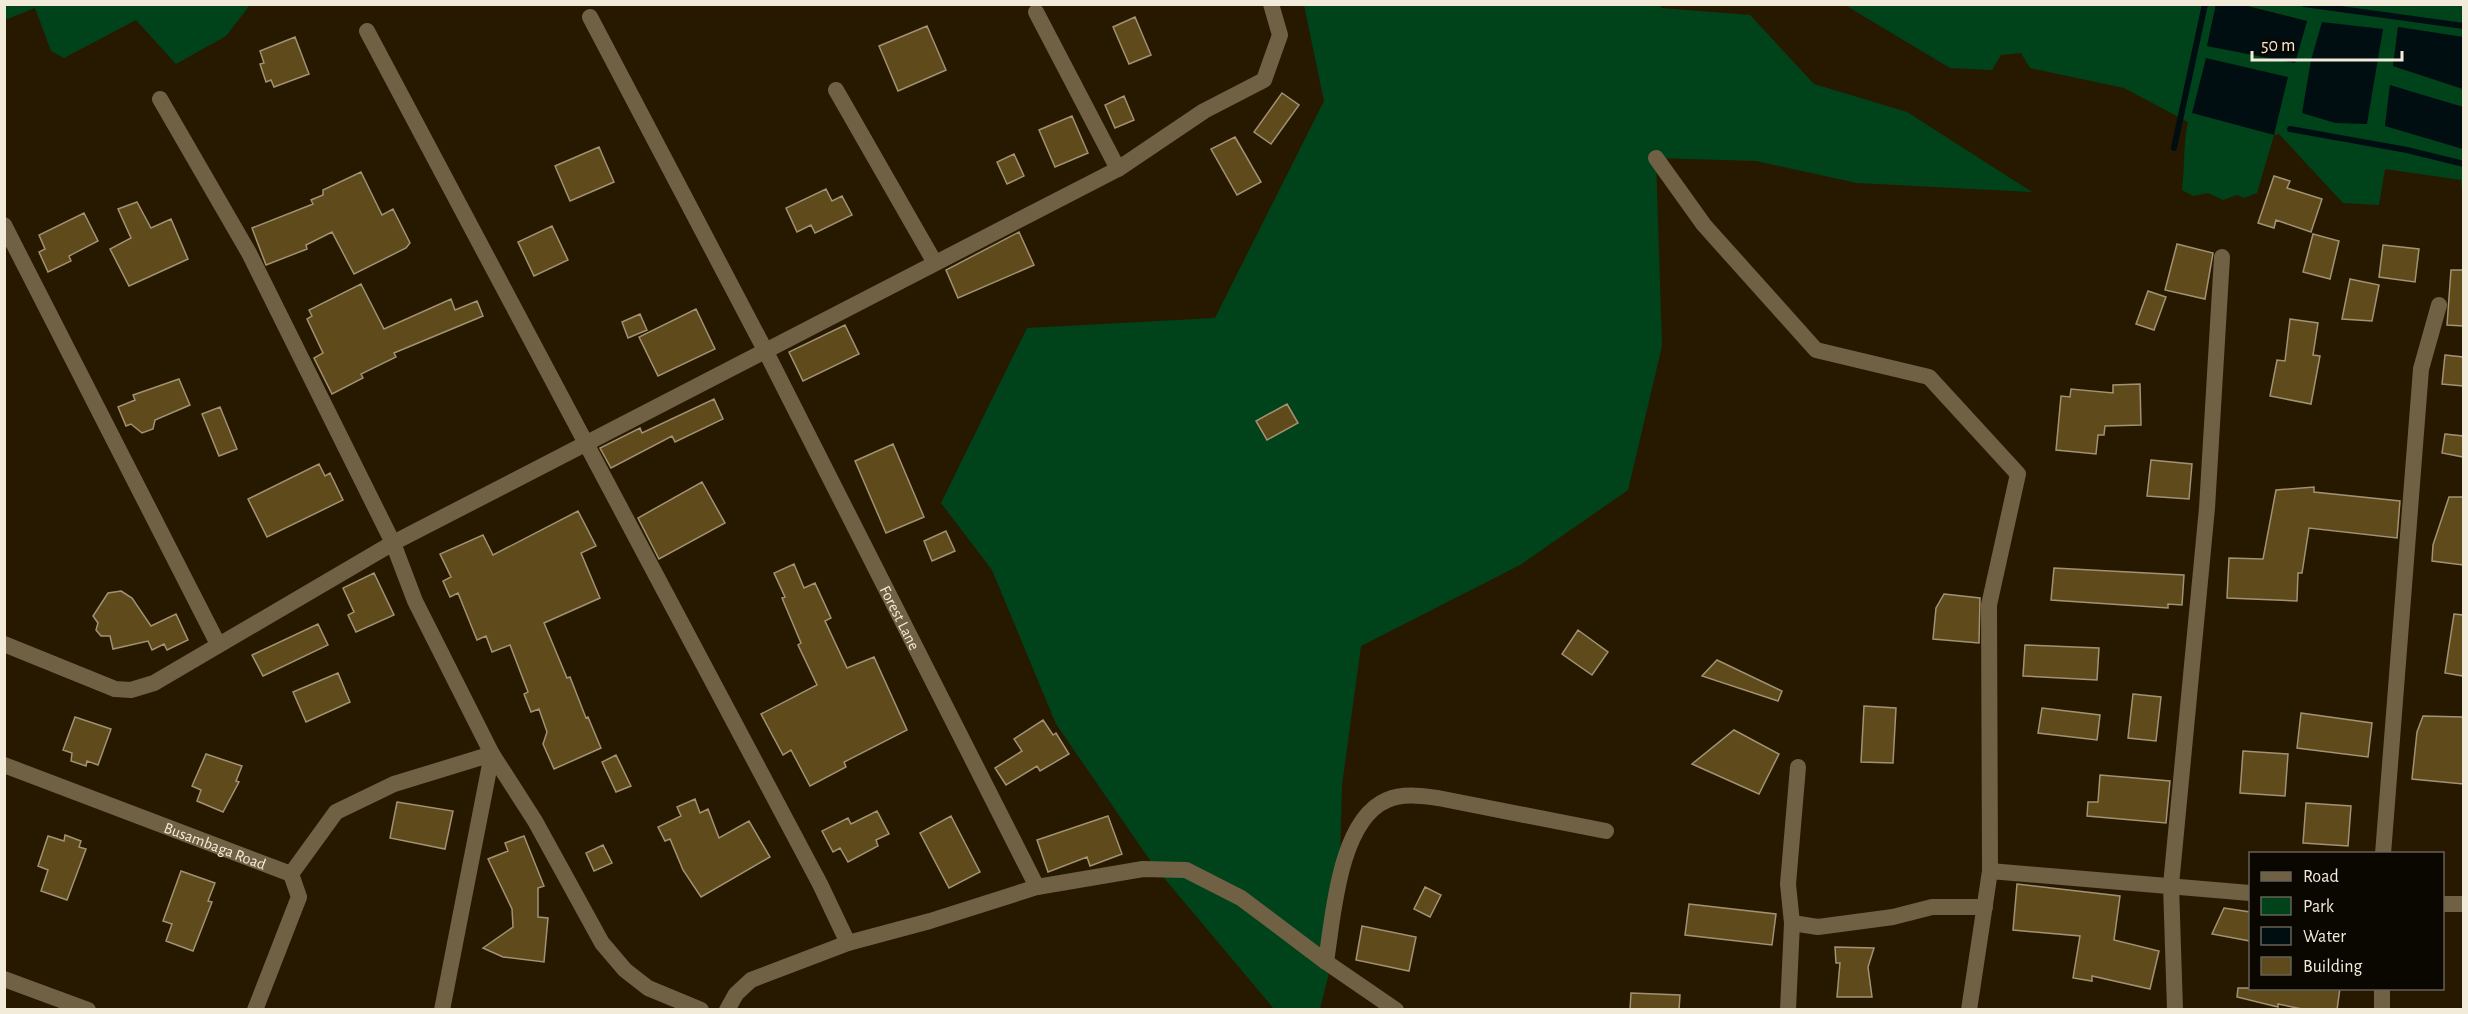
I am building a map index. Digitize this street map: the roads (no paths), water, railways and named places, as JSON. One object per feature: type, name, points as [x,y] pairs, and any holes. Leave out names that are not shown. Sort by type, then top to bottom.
[{"type":"street","points":[[4,644],[115,688],[131,690],[154,683],[393,543],[1118,169],[1204,111],[1264,80],[1280,35],[1271,4]]},
{"type":"street","points":[[1036,12],[1118,169]]},
{"type":"street","name":"Forest Lane","points":[[590,17],[765,350],[1037,886]]},
{"type":"street","points":[[367,31],[820,884],[848,943]]},
{"type":"street","points":[[836,90],[935,263]]},
{"type":"street","points":[[160,99],[249,253],[393,543],[415,601],[492,754],[535,821],[602,943],[625,970],[648,988],[701,1010]]},
{"type":"street","points":[[1656,158],[1704,225],[1816,350],[1929,377],[2018,474],[1989,605],[1990,871],[1969,1010]]},
{"type":"street","points":[[4,225],[218,644]]},
{"type":"street","points":[[2175,1010],[2171,885],[2207,508],[2222,257]]},
{"type":"street","points":[[2383,852],[2421,369],[2439,305]]},
{"type":"street","points":[[255,1010],[299,897],[291,874],[336,812],[394,784],[492,754]]},
{"type":"street","points":[[442,1010],[492,754]]},
{"type":"street","name":"Busambaga Road","points":[[4,765],[291,874]]},
{"type":"street","points":[[1788,1010],[1792,923],[1788,884],[1798,766]]},
{"type":"street","points":[[1326,962],[1346,853],[1364,817],[1387,800],[1416,795],[1438,798],[1606,831]]},
{"type":"street","points":[[727,1010],[736,994],[751,980],[848,943],[930,921],[1037,886],[1143,869],[1186,870],[1242,898],[1326,962],[1396,1010]]},
{"type":"street","points":[[1990,871],[2249,893]]},
{"type":"street","points":[[2444,904],[2463,904]]},
{"type":"street","points":[[1792,923],[1818,927],[1893,917],[1932,908],[1985,907]]},
{"type":"street","points":[[4,979],[88,1010]]},
{"type":"street","points":[[2382,990],[2382,1010]]},
{"type":"water","points":[[2216,4],[2243,5],[2307,21],[2295,63],[2207,46]]},
{"type":"water","points":[[2322,22],[2383,29],[2367,124],[2335,123],[2302,113],[2311,60]]},
{"type":"water","points":[[2398,27],[2463,37],[2463,89],[2393,66]]},
{"type":"water","points":[[2206,58],[2288,77],[2274,135],[2192,113]]},
{"type":"water","points":[[2390,85],[2463,107],[2463,149],[2385,126]]},
{"type":"waterway","points":[[2174,148],[2205,4]]},
{"type":"waterway","points":[[2304,4],[2464,26]]},
{"type":"waterway","points":[[2290,129],[2407,150],[2464,164]]}]
